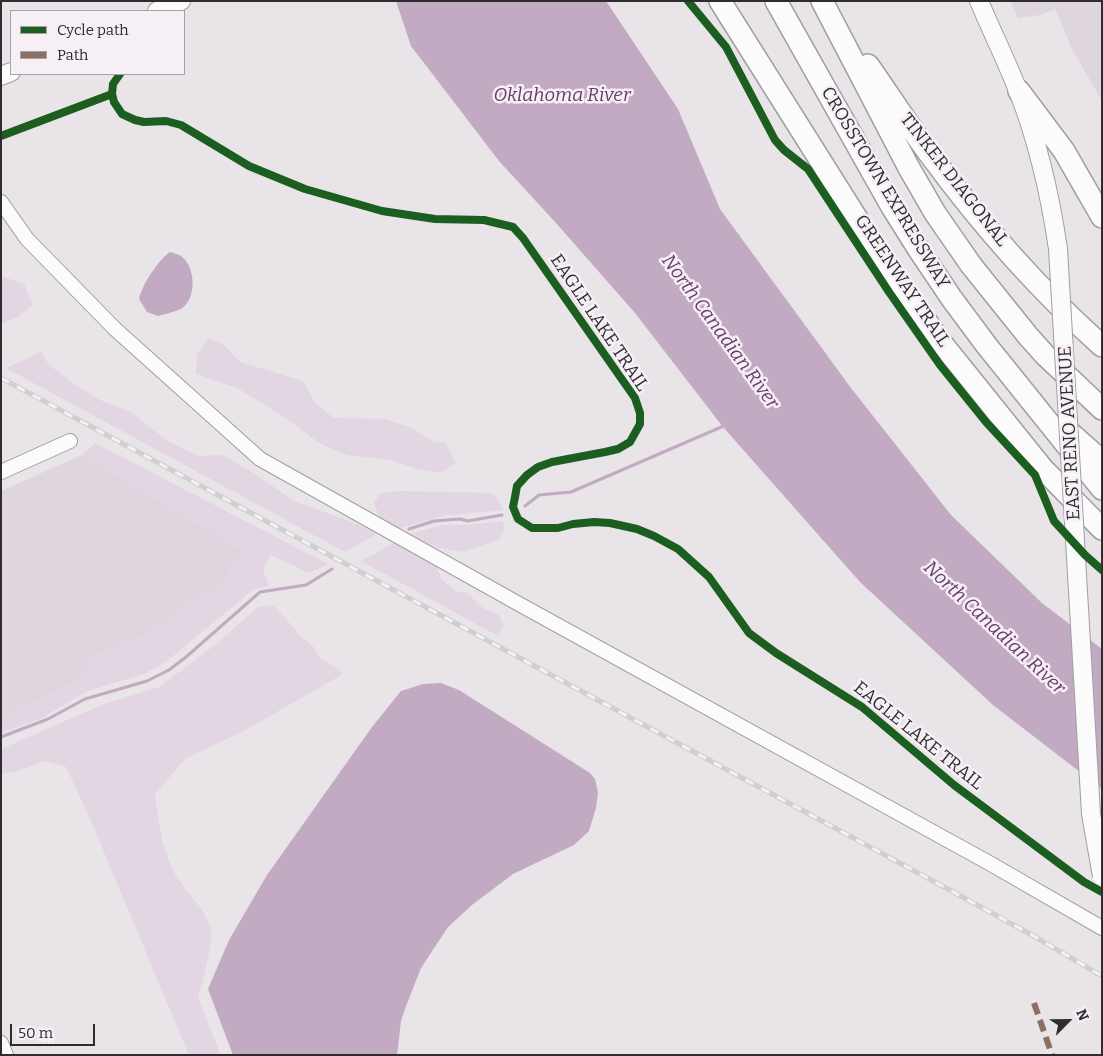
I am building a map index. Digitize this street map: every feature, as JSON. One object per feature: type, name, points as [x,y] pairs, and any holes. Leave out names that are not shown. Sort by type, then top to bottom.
[{"type":"highway","points":[[720,1],[876,249],[918,310],[967,376],[1043,469],[1102,530]]},
{"type":"highway","name":"CROSSTOWN EXPRESSWAY","points":[[776,1],[892,207],[919,250],[952,299],[1023,391]]},
{"type":"highway","points":[[823,1],[909,168],[935,213],[971,264],[1028,336],[1045,355],[1102,409]]},
{"type":"highway","name":"TINKER DIAGONAL","points":[[823,1],[932,156],[985,223],[1038,284],[1102,346]]},
{"type":"highway","points":[[1018,91],[1064,151],[1102,217]]},
{"type":"highway","points":[[1023,391],[1102,461]]},
{"type":"highway","points":[[1023,391],[1102,489]]},
{"type":"main road","name":"EAST RENO AVENUE","points":[[979,1],[1018,91],[1040,156],[1050,198],[1058,249],[1091,814],[1102,876]]},
{"type":"street","points":[[1,202],[27,239],[115,329],[260,458],[528,609],[991,864],[1102,928]]},
{"type":"street","points":[[1,472],[70,441]]},
{"type":"street","points":[[1,1043],[6,1055]]},
{"type":"shaded area","points":[[1010,1],[1102,1],[1102,101],[1072,49],[1055,9],[1040,15],[1018,18]]},
{"type":"shaded area","points":[[1,276],[24,284],[33,305],[18,317],[1,324]]},
{"type":"shaded area","points":[[209,338],[223,344],[240,362],[303,381],[315,403],[334,418],[385,419],[412,428],[435,443],[445,442],[456,462],[442,473],[417,469],[390,460],[347,455],[321,444],[281,415],[237,388],[196,374],[197,354]]},
{"type":"shaded area","points":[[41,352],[49,365],[77,386],[100,400],[131,412],[166,440],[198,456],[222,455],[249,470],[296,502],[378,533],[345,552],[6,368]]},
{"type":"shaded area","points":[[95,443],[328,564],[309,573],[271,555],[263,569],[269,586],[254,589],[167,661],[144,674],[88,691],[40,719],[1,733],[1,716],[74,683],[95,656],[140,637],[172,617],[179,607],[218,589],[244,551],[82,455]]},
{"type":"shaded area","points":[[82,455],[244,551],[218,589],[179,607],[172,617],[140,637],[95,656],[74,683],[1,716],[1,491]]},
{"type":"shaded area","points":[[400,491],[491,493],[499,501],[503,510],[442,516],[397,529],[380,518],[374,503],[380,493]]},
{"type":"shaded area","points":[[503,521],[504,530],[500,539],[464,552],[439,548],[407,535],[441,525],[466,525]]},
{"type":"shaded area","points":[[398,541],[435,563],[442,580],[456,591],[467,593],[483,608],[499,615],[504,626],[498,636],[361,561]]},
{"type":"shaded area","points":[[273,605],[302,638],[313,646],[321,659],[334,666],[343,674],[242,732],[186,758],[155,794],[162,838],[168,859],[178,879],[206,916],[211,931],[209,953],[198,998],[221,1055],[189,1055],[88,814],[66,767],[46,761],[14,772],[1,774],[1,749],[104,704],[159,687],[215,645],[258,607]]},
{"type":"water","name":"Oklahoma River","points":[[396,1],[606,1],[678,109],[720,209],[851,388],[951,515],[1042,603],[1102,649],[1102,789],[993,705],[860,582],[723,427],[635,313],[499,161],[411,46]]},
{"type":"water","points":[[170,252],[180,255],[190,268],[193,283],[192,291],[190,298],[181,309],[158,316],[147,312],[139,299],[151,273]]},
{"type":"water","points":[[441,683],[459,690],[590,773],[595,779],[598,793],[596,808],[589,831],[574,845],[513,874],[472,905],[448,927],[421,968],[401,1021],[397,1055],[233,1055],[208,989],[229,940],[267,875],[372,727],[401,691],[423,684]]},
{"type":"waterway","points":[[525,506],[539,495],[571,492],[726,425]]},
{"type":"waterway","points":[[409,529],[434,521],[460,519],[468,521],[502,515]]},
{"type":"waterway","points":[[1,737],[48,719],[85,699],[147,681],[169,670],[260,592],[306,585],[332,569]]},
{"type":"railway","points":[[1,378],[922,875],[1032,935],[1102,976]]},
{"type":"marked path","points":[[1034,1003],[1052,1055]]},
{"type":"cycle path","name":"GREENWAY TRAIL","points":[[688,1],[726,47],[775,140],[784,150],[808,169],[889,292],[940,365],[986,422],[1035,475],[1054,521],[1085,555],[1102,570]]},
{"type":"cycle path","name":"EAGLE LAKE TRAIL","points":[[119,75],[113,84],[112,94],[114,102],[122,114],[144,122],[166,121],[181,125],[249,166],[305,189],[382,211],[435,219],[484,220],[513,227],[523,238],[635,398],[640,413],[640,424],[630,442],[618,449],[552,462],[538,467],[527,475],[517,486],[513,507],[518,519],[532,528],[558,528],[594,522],[610,523],[637,529],[678,549],[709,577],[749,633],[776,653],[862,707],[954,785],[1084,882],[1102,892]]},
{"type":"cycle path","points":[[1,136],[112,94]]},
{"type":"water label","name":"North Canadian River","points":[[720,332]]},
{"type":"water label","name":"North Canadian River","points":[[994,628]]}]
